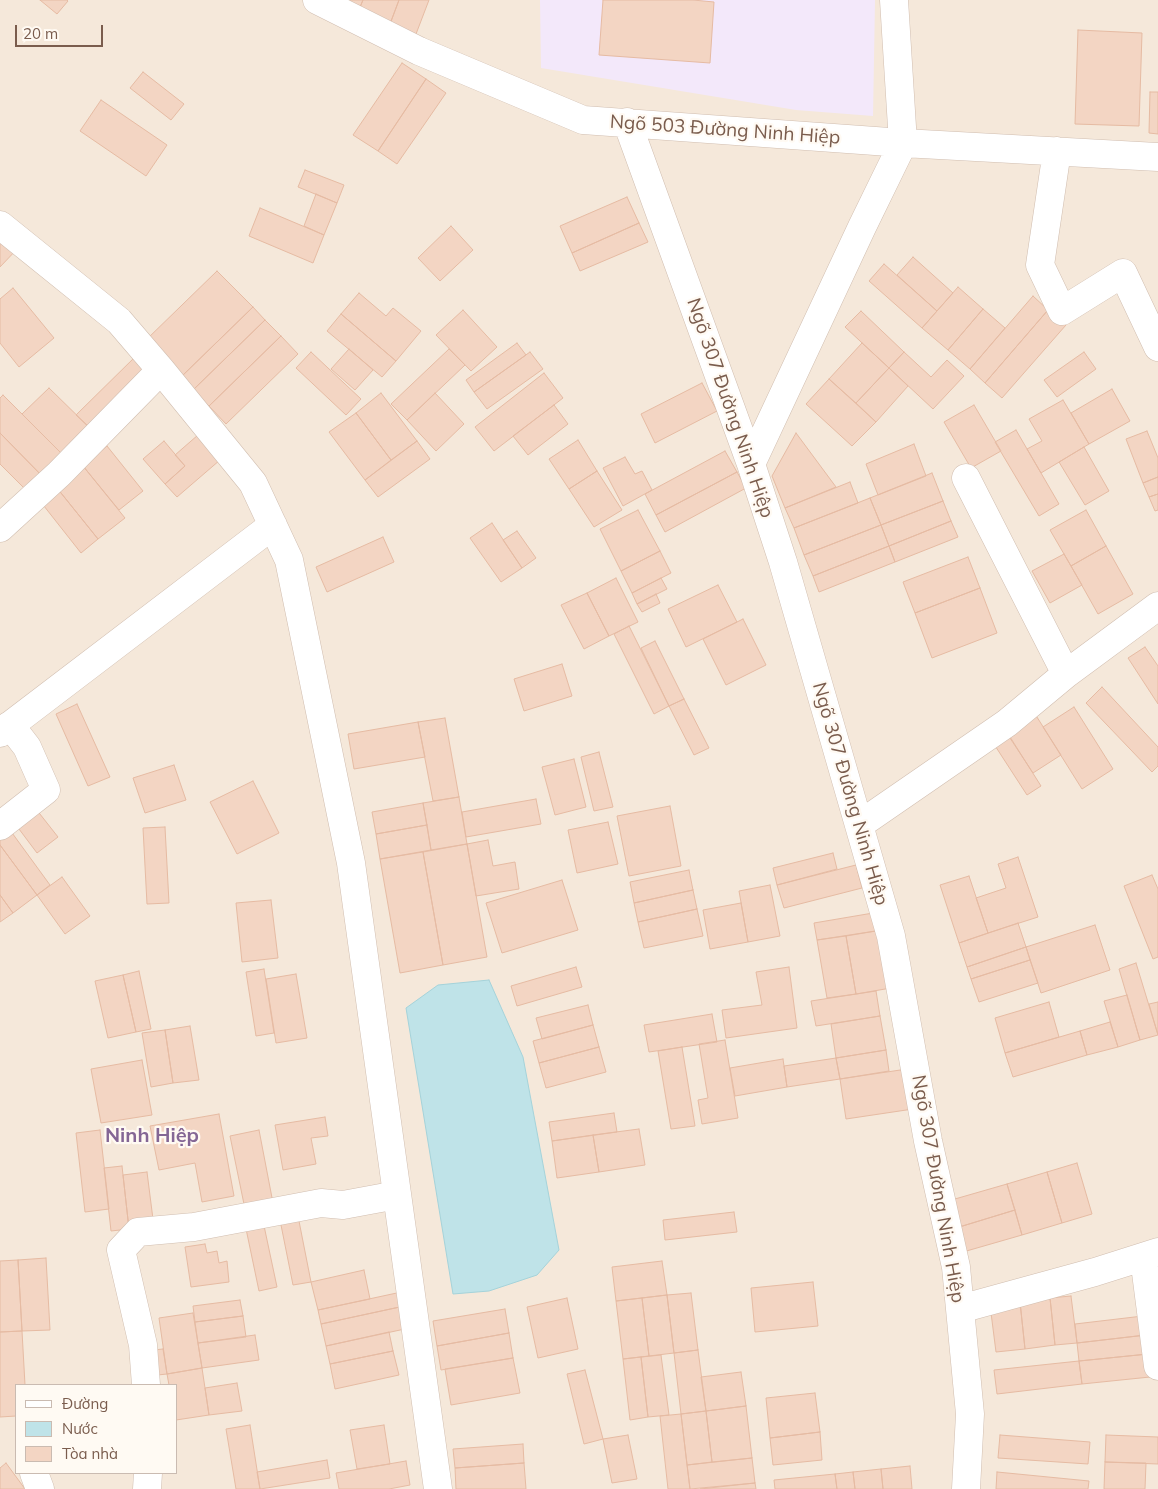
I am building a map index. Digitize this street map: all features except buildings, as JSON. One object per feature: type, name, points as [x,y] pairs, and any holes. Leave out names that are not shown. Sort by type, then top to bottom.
[{"type":"street","name":"Ngõ 503 Đường Ninh Hiệp","points":[[317,0],[419,51],[582,120],[903,143],[1158,157]]},
{"type":"street","points":[[751,464],[903,143],[894,0]]},
{"type":"street","name":"Ngõ 307 Đường Ninh Hiệp","points":[[628,122],[751,464],[783,562],[891,936],[928,1141],[956,1266],[970,1414],[966,1489]]},
{"type":"street","points":[[1057,151],[1040,265],[1062,311],[1123,273],[1158,347]]},
{"type":"street","points":[[0,225],[119,321],[162,370],[253,483],[289,560],[350,863],[438,1489]]},
{"type":"street","points":[[0,528],[59,474],[162,370]]},
{"type":"street","points":[[966,478],[1066,674]]},
{"type":"street","points":[[0,826],[46,790],[27,747],[5,729],[272,524]]},
{"type":"street","points":[[859,826],[1007,723],[1066,674],[1158,606]]},
{"type":"street","points":[[146,1384],[143,1345],[121,1250],[138,1232],[194,1227],[321,1204],[343,1205],[397,1195]]},
{"type":"street","points":[[960,1309],[1095,1272],[1151,1254],[1158,1366]]},
{"type":"street","points":[[34,1474],[40,1489]]},
{"type":"street","points":[[147,1489],[148,1474]]},
{"type":"shaded area","points":[[0,0],[1158,0],[1158,1489],[0,1489]]},
{"type":"shaded area","points":[[540,0],[875,0],[873,116],[796,110],[541,68]]},
{"type":"water","points":[[489,980],[523,1057],[559,1250],[537,1275],[489,1291],[453,1294],[406,1008],[438,985]]},
{"type":"district","name":"Ninh Hiệp","points":[[152,1136]]}]
